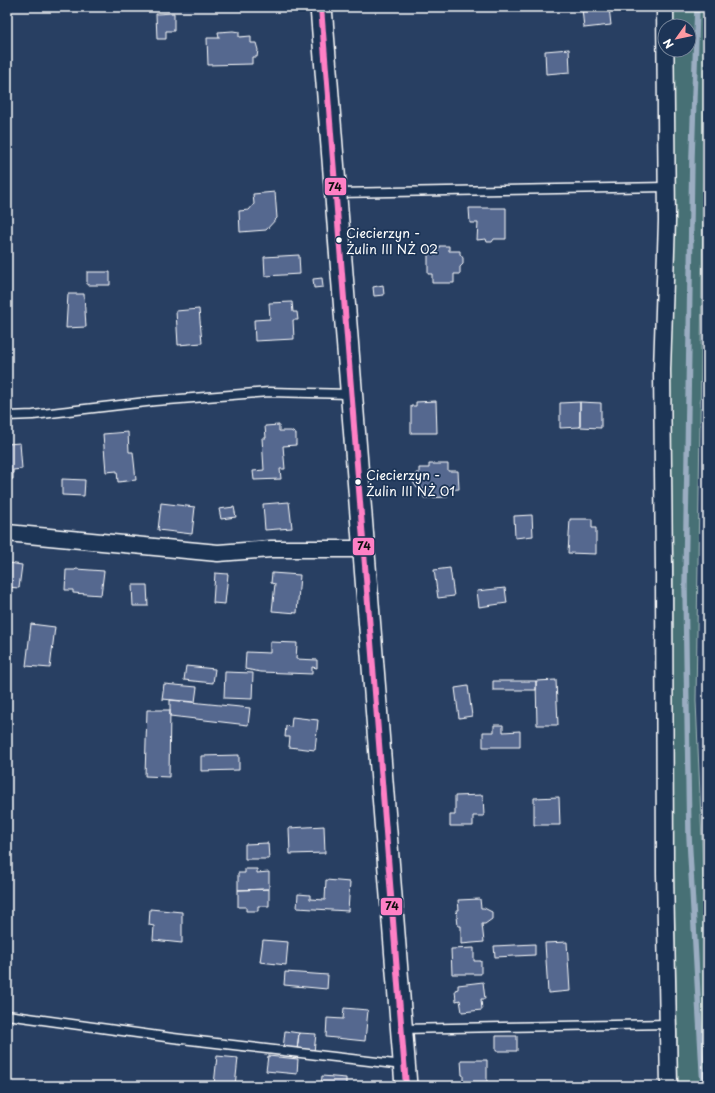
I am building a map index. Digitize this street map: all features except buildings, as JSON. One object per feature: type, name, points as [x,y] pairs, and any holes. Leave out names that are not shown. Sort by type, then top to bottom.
[{"type":"street","points":[[320,7],[406,1086]]},
{"type":"street","points":[[665,7],[667,221],[662,370],[665,865],[669,1086]]},
{"type":"street","points":[[7,533],[218,553],[271,549],[363,549]]},
{"type":"lane","points":[[335,193],[666,187]]},
{"type":"lane","points":[[7,416],[33,415],[155,401],[269,392],[351,394]]},
{"type":"lane","points":[[7,1015],[173,1038],[404,1065]]},
{"type":"lane","points":[[401,1029],[669,1024]]},
{"type":"green space","points":[[672,7],[706,7],[696,701],[708,982],[708,1086],[678,1086],[672,795],[673,556],[669,321],[672,58],[697,58],[697,18],[672,18]]},
{"type":"waterway","points":[[697,7],[692,156],[685,587],[689,836],[703,1086]]},
{"type":"transit line","name":"74","points":[[321,7],[406,1086]]},
{"type":"place","name":"Ciecierzyn - Żulin III NŻ 02","points":[[339,240]]},
{"type":"place","name":"Ciecierzyn - Żulin III NŻ 01","points":[[358,482]]}]
